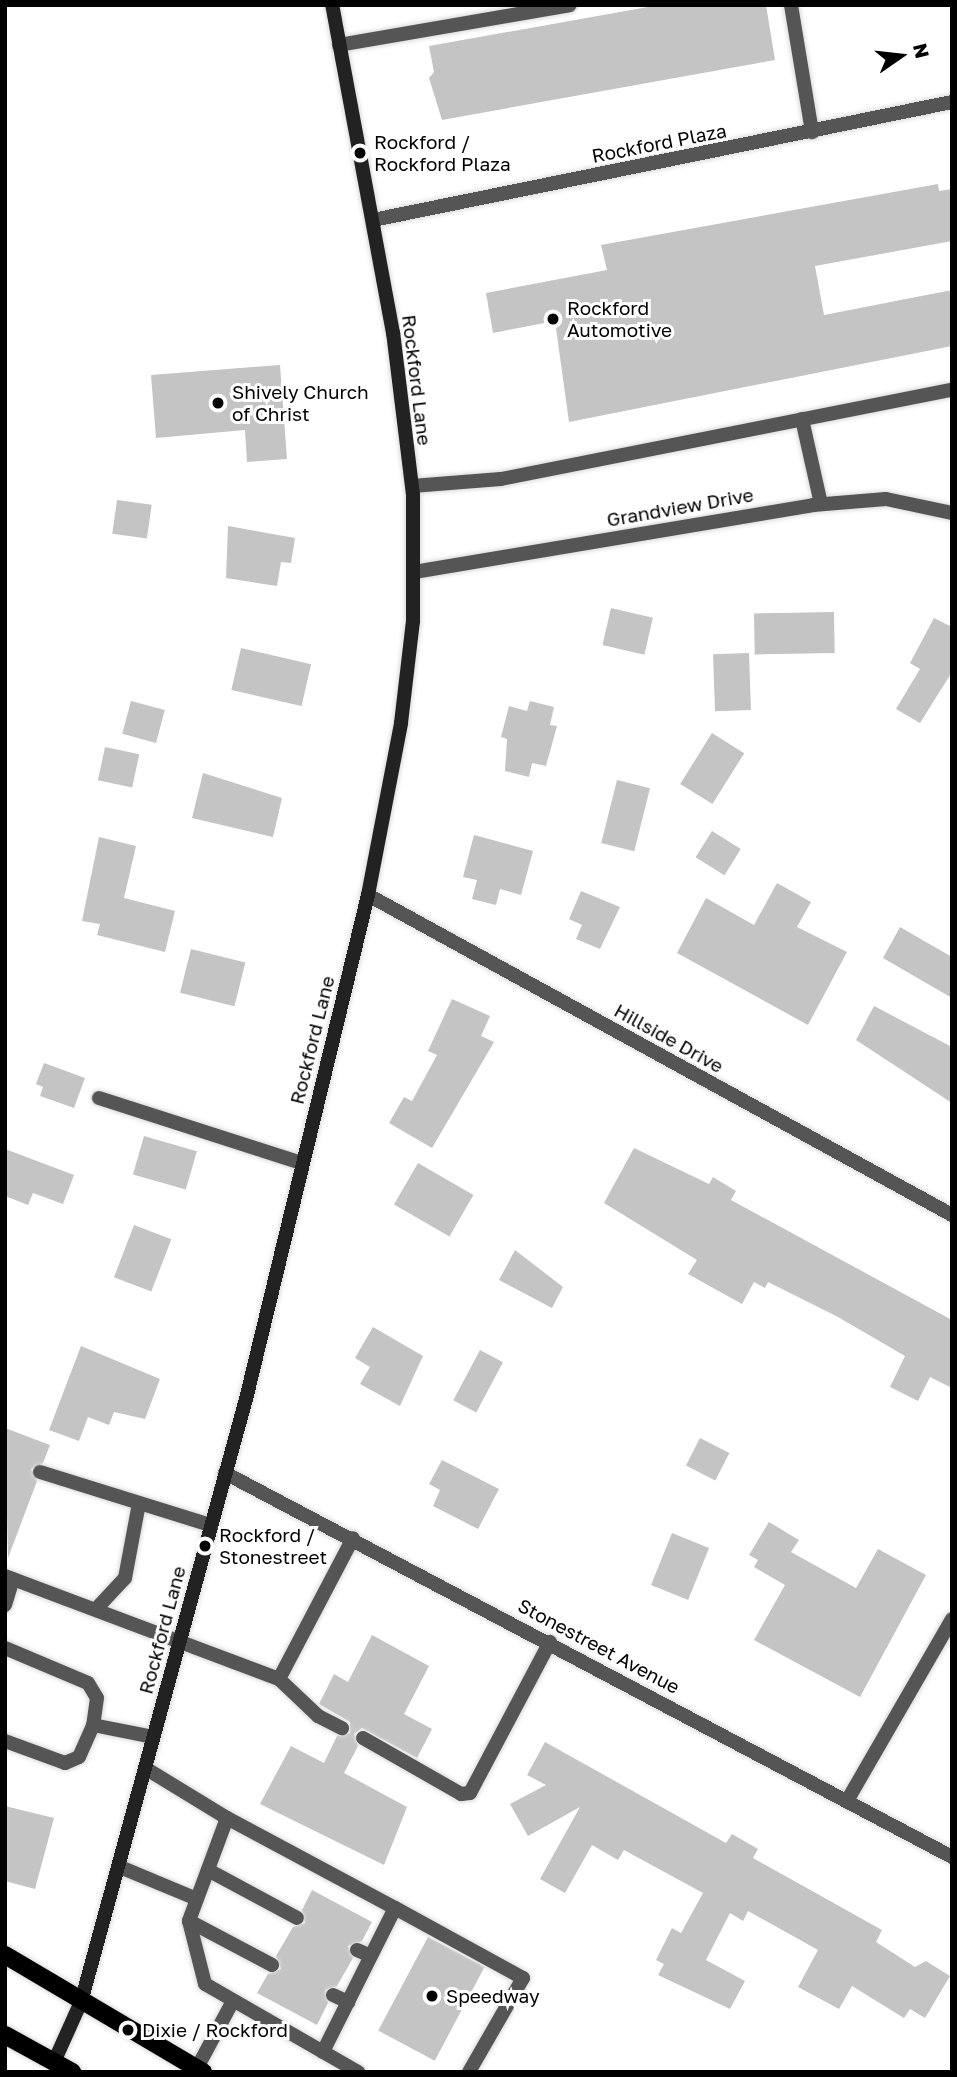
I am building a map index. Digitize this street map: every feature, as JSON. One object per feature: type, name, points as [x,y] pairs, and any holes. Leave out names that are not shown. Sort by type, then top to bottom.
[{"type":"main road","name":"Rockford Lane","points":[[50,2067],[81,2002],[120,1867],[225,1473],[368,895],[401,723],[414,572],[412,486],[373,220],[332,5]]},
{"type":"main road","points":[[5,1955],[200,2070]]},
{"type":"main road","points":[[5,2035],[50,2067],[72,2072]]},
{"type":"street","points":[[340,45],[570,5]]},
{"type":"street","points":[[791,5],[813,132]]},
{"type":"street","name":"Rockford Plaza","points":[[373,220],[952,102]]},
{"type":"street","points":[[412,486],[501,478],[952,390]]},
{"type":"street","points":[[802,419],[821,504]]},
{"type":"street","name":"Grandview Drive","points":[[414,572],[821,504],[886,499],[952,513]]},
{"type":"street","name":"Hillside Drive","points":[[368,895],[952,1215]]},
{"type":"street","points":[[99,1098],[302,1163]]},
{"type":"street","points":[[40,1472],[211,1525]]},
{"type":"street","name":"Stonestreet Avenue","points":[[225,1473],[551,1642],[952,1857]]},
{"type":"street","points":[[97,1608],[125,1578],[139,1503]]},
{"type":"street","points":[[279,1679],[353,1538]]},
{"type":"street","points":[[5,1605],[9,1577],[97,1608],[279,1679],[318,1716],[342,1728]]},
{"type":"street","points":[[847,1801],[952,1619]]},
{"type":"street","points":[[363,1738],[461,1794],[470,1793],[551,1642]]},
{"type":"street","points":[[5,1648],[88,1683],[97,1698],[93,1725],[79,1757],[65,1763],[5,1741]]},
{"type":"street","points":[[93,1725],[153,1737]]},
{"type":"street","points":[[145,1768],[227,1818],[523,1978],[470,2072]]},
{"type":"street","points":[[227,1818],[189,1921],[205,1984],[323,2052],[335,2066],[358,2072]]},
{"type":"street","points":[[120,1867],[197,1899]]},
{"type":"street","points":[[208,1870],[297,1918]]},
{"type":"street","points":[[323,2052],[348,2002],[364,1953],[395,1908]]},
{"type":"street","points":[[189,1921],[272,1965]]},
{"type":"street","points":[[333,1995],[348,2002]]},
{"type":"street","points":[[200,2070],[233,2001]]},
{"type":"building","points":[[659,5],[766,5],[775,60],[442,120],[429,78],[434,72],[429,46]]},
{"type":"building","points":[[938,184],[939,191],[952,189],[952,241],[815,266],[824,315],[952,290],[952,346],[569,422],[555,321],[493,333],[486,293],[607,270],[601,245]]},
{"type":"building","name":"Shively Church of Christ","points":[[280,365],[287,459],[247,462],[245,430],[156,438],[151,375]]},
{"type":"building","points":[[117,500],[152,505],[147,539],[112,534]]},
{"type":"building","points":[[228,526],[295,538],[291,563],[281,562],[277,586],[226,578]]},
{"type":"building","points":[[611,608],[653,618],[644,655],[602,645]]},
{"type":"building","points":[[834,612],[835,653],[755,654],[754,613]]},
{"type":"building","points":[[934,618],[952,627],[952,672],[920,723],[896,709],[920,669],[910,663]]},
{"type":"building","points":[[241,648],[311,664],[301,706],[231,690]]},
{"type":"building","points":[[749,653],[751,710],[715,711],[713,654]]},
{"type":"building","points":[[131,701],[165,710],[156,743],[122,734]]},
{"type":"building","points":[[530,701],[554,707],[550,725],[557,726],[546,766],[532,763],[529,777],[505,771],[507,739],[501,737],[509,706],[527,711]]},
{"type":"building","points":[[712,733],[744,753],[712,804],[680,784]]},
{"type":"building","points":[[105,747],[139,754],[132,788],[98,780]]},
{"type":"building","points":[[203,773],[282,798],[273,837],[192,818]]},
{"type":"building","points":[[617,780],[650,788],[634,851],[601,843]]},
{"type":"building","points":[[712,831],[741,849],[724,875],[696,857]]},
{"type":"building","points":[[474,835],[533,851],[521,895],[500,889],[496,905],[472,899],[477,880],[463,877]]},
{"type":"building","points":[[99,837],[136,846],[124,898],[175,911],[165,952],[97,935],[100,924],[82,921]]},
{"type":"building","points":[[777,883],[811,902],[797,927],[847,952],[808,1025],[677,953],[706,898],[754,925]]},
{"type":"building","points":[[581,891],[620,907],[600,949],[576,939],[582,925],[569,919]]},
{"type":"building","points":[[900,927],[952,957],[952,998],[883,958]]},
{"type":"building","points":[[191,949],[245,963],[234,1006],[180,993]]},
{"type":"building","points":[[452,999],[490,1016],[481,1036],[494,1042],[432,1148],[389,1123],[404,1097],[412,1101],[437,1055],[428,1051]]},
{"type":"building","points":[[874,1006],[952,1047],[952,1103],[856,1040]]},
{"type":"building","points":[[44,1063],[85,1078],[74,1108],[40,1096],[43,1087],[36,1084]]},
{"type":"building","points":[[144,1136],[197,1151],[186,1190],[133,1174]]},
{"type":"building","points":[[634,1148],[709,1184],[713,1177],[736,1191],[731,1200],[952,1320],[952,1388],[930,1377],[918,1401],[890,1387],[905,1356],[838,1317],[768,1282],[765,1288],[754,1282],[742,1304],[688,1274],[697,1260],[604,1203]]},
{"type":"building","points":[[5,1149],[74,1175],[63,1204],[33,1193],[28,1205],[5,1196]]},
{"type":"building","points":[[418,1163],[473,1195],[449,1237],[394,1205]]},
{"type":"building","points":[[134,1225],[171,1239],[151,1292],[114,1277]]},
{"type":"building","points":[[515,1250],[563,1287],[552,1308],[499,1280]]},
{"type":"building","points":[[373,1327],[423,1356],[400,1406],[360,1384],[370,1367],[355,1358]]},
{"type":"building","points":[[81,1346],[160,1379],[145,1419],[114,1412],[109,1425],[88,1417],[79,1441],[49,1430]]},
{"type":"building","points":[[480,1350],[503,1362],[476,1413],[453,1400]]},
{"type":"building","points":[[5,1428],[50,1445],[43,1463],[31,1469],[37,1481],[8,1558]]},
{"type":"building","points":[[700,1438],[729,1453],[715,1481],[686,1466]]},
{"type":"building","points":[[442,1460],[499,1489],[478,1529],[433,1506],[440,1490],[429,1484]]},
{"type":"building","points":[[769,1522],[799,1540],[791,1552],[856,1588],[878,1549],[926,1575],[860,1697],[754,1640],[785,1585],[754,1567],[758,1560],[749,1555]]},
{"type":"building","points":[[672,1533],[709,1548],[688,1600],[651,1585]]},
{"type":"building","points":[[372,1635],[429,1666],[404,1714],[432,1729],[417,1758],[362,1728],[354,1734],[358,1746],[344,1773],[407,1807],[384,1865],[260,1804],[291,1746],[324,1763],[337,1736],[350,1733],[350,1722],[319,1704],[334,1674],[348,1682]]},
{"type":"building","points":[[545,1742],[726,1843],[732,1834],[758,1849],[753,1858],[882,1930],[876,1942],[915,1967],[926,1961],[950,1976],[925,2018],[910,2009],[904,2018],[852,1986],[839,2009],[798,1987],[818,1950],[748,1911],[743,1921],[730,1913],[706,1960],[745,1981],[730,2009],[658,1975],[664,1964],[656,1960],[672,1928],[681,1933],[703,1893],[624,1850],[618,1860],[592,1845],[565,1893],[540,1879],[580,1807],[528,1836],[510,1804],[546,1785],[527,1775]]},
{"type":"building","points":[[5,1806],[54,1818],[35,1889],[5,1881]]},
{"type":"building","points":[[312,1890],[372,1922],[362,1941],[348,1946],[353,1958],[337,1986],[325,1990],[328,2003],[317,2025],[257,1993],[268,1974],[281,1969],[276,1956],[293,1927],[305,1923],[302,1910]]},
{"type":"building","points":[[428,1937],[485,1967],[435,2061],[378,2031]]},
{"type":"place","name":"Rockford / Rockford Plaza","points":[[360,153]]},
{"type":"place","name":"Rockford Automotive","points":[[553,319]]},
{"type":"place","name":"Shively Church of Christ","points":[[218,403]]},
{"type":"place","name":"Rockford / Stonestreet","points":[[205,1546]]},
{"type":"place","name":"Speedway","points":[[432,1996]]},
{"type":"place","name":"Dixie / Rockford","points":[[128,2030]]}]
